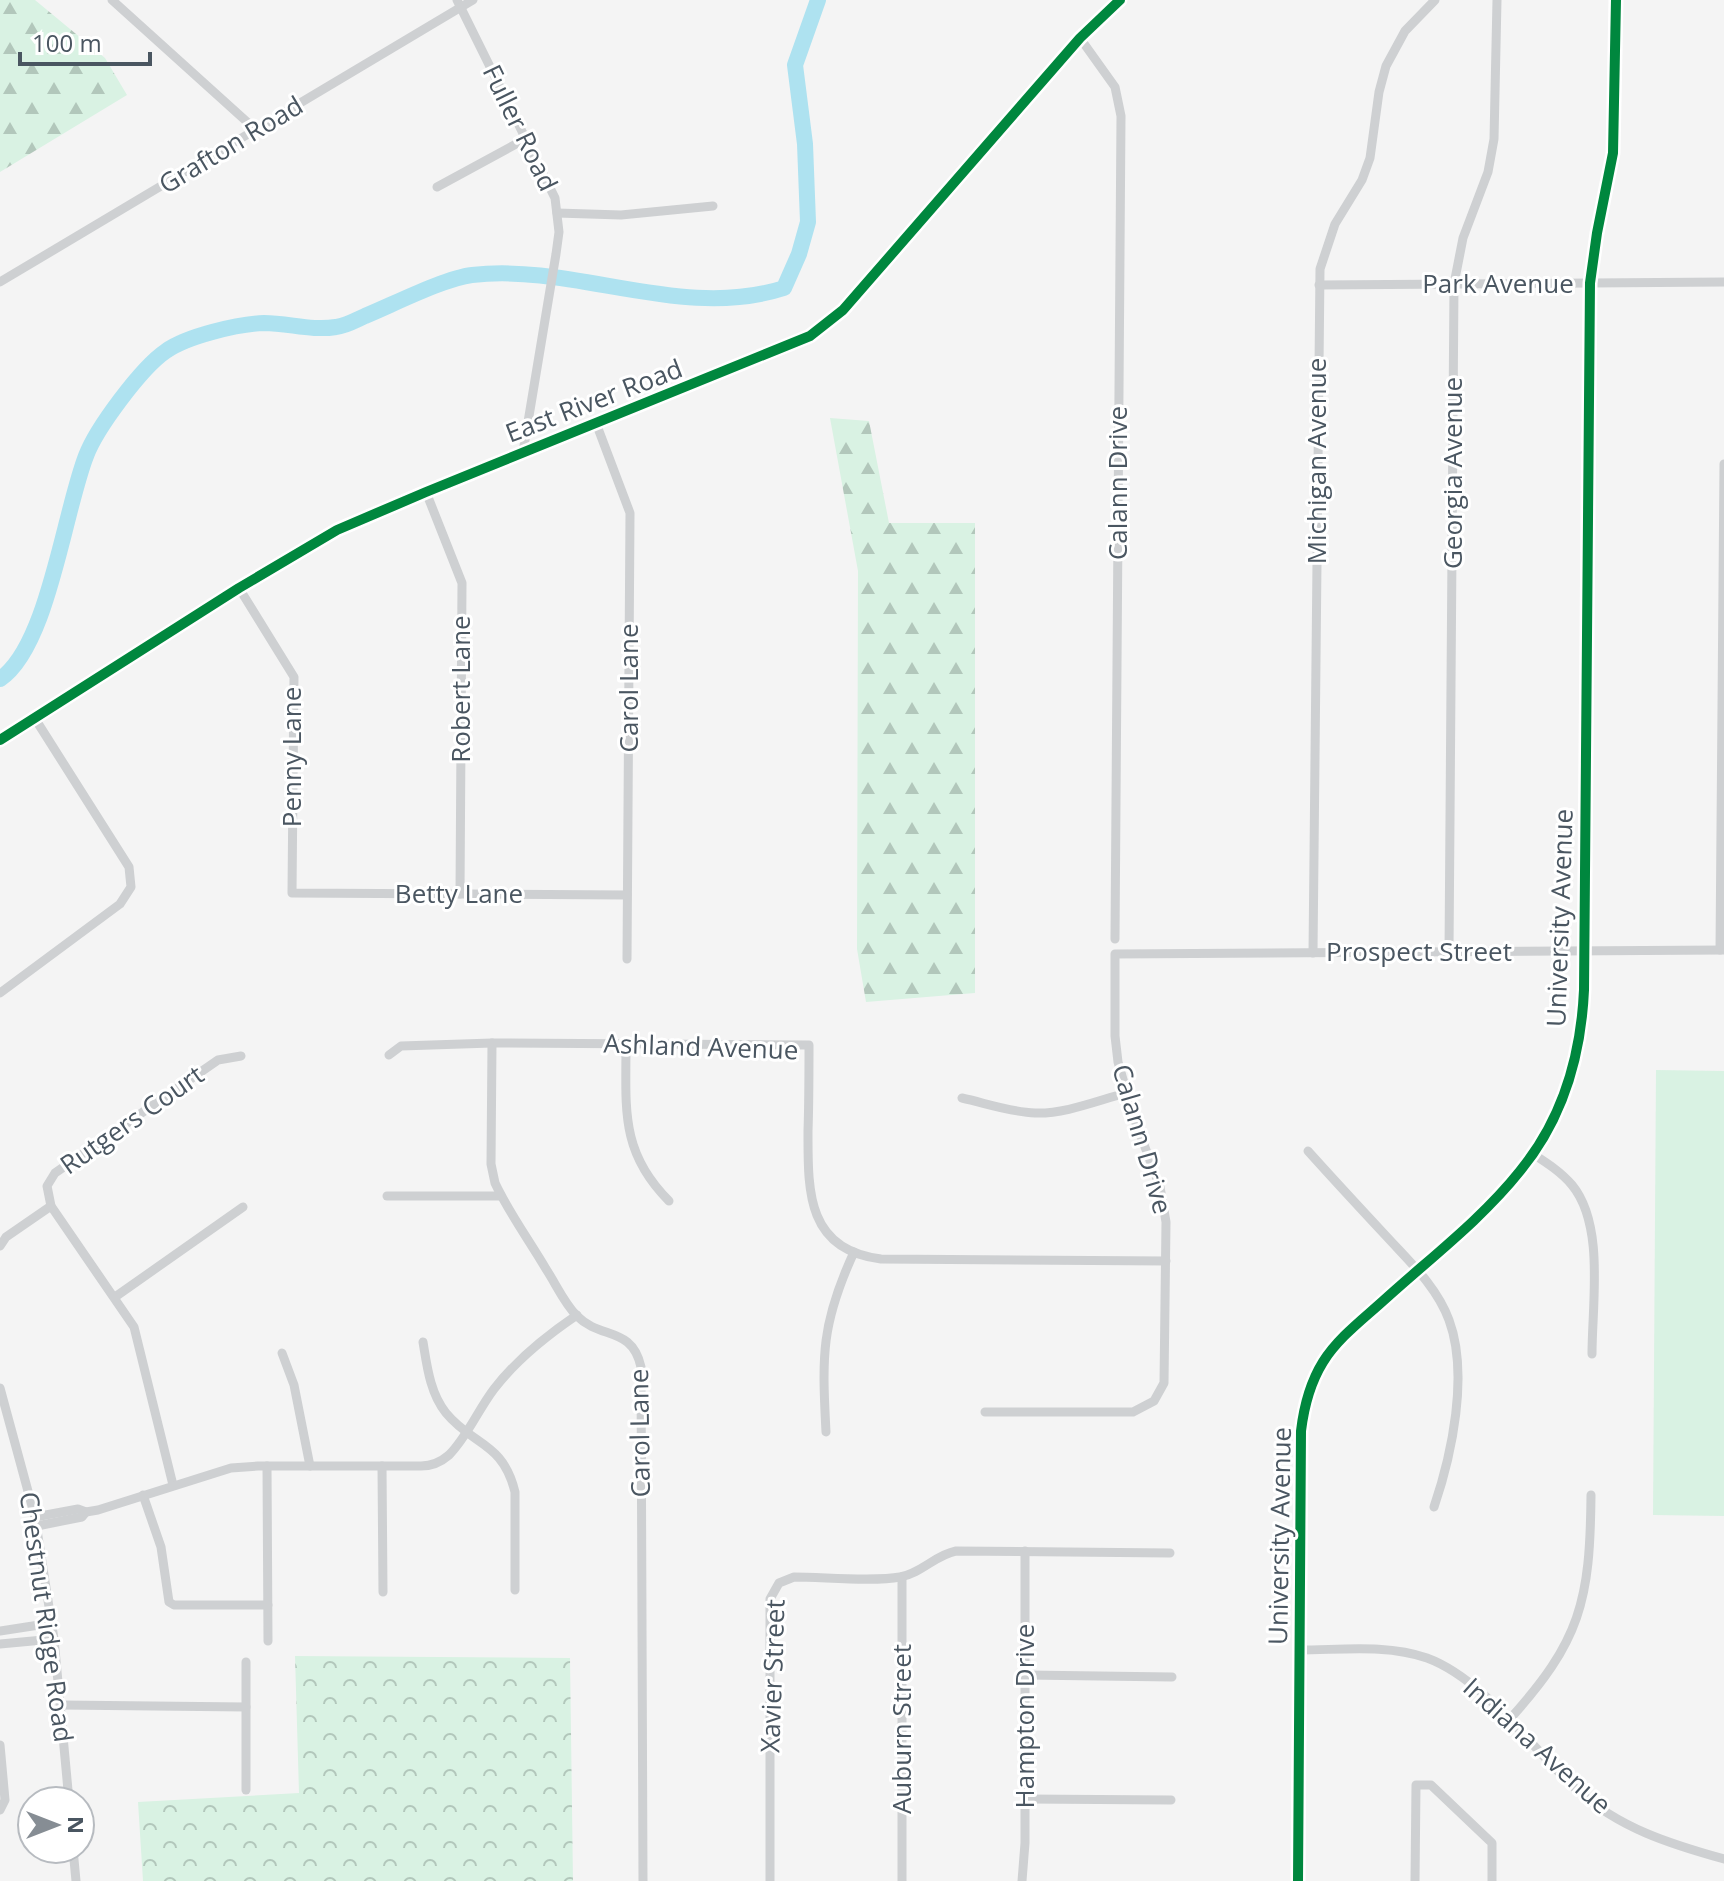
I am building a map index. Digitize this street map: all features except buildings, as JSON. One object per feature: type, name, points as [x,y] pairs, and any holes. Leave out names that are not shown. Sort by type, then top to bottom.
[{"type":"street","points":[[112,0],[256,130]]},
{"type":"street","name":"Grafton Road","points":[[0,282],[256,130],[459,4],[473,0]]},
{"type":"street","name":"East River Road","points":[[0,740],[239,588],[337,530],[523,452],[791,346],[827,324],[906,239],[1080,38],[1120,0]]},
{"type":"street","name":"Michigan Avenue","points":[[1313,953],[1319,285],[1329,237],[1362,180],[1370,158],[1379,92],[1386,66],[1405,31],[1435,0]]},
{"type":"street","name":"Georgia Avenue","points":[[1449,952],[1454,284],[1463,238],[1492,156],[1496,123],[1497,0]]},
{"type":"street","name":"University Avenue","points":[[1298,1881],[1301,1431],[1308,1394],[1324,1360],[1340,1340],[1505,1189],[1533,1154],[1558,1109],[1575,1060],[1583,1010],[1590,283],[1613,153],[1616,0]]},
{"type":"street","name":"Fuller Road","points":[[459,4],[555,198],[559,232],[523,452]]},
{"type":"street","name":"Calann Drive","points":[[1080,38],[1115,87],[1121,116],[1115,939]]},
{"type":"street","points":[[437,187],[527,138]]},
{"type":"street","points":[[557,213],[621,215],[713,206]]},
{"type":"street","name":"Park Avenue","points":[[1319,285],[1724,282]]},
{"type":"street","name":"Carol Lane","points":[[596,423],[630,513],[627,959]]},
{"type":"street","points":[[1722,950],[1724,464]]},
{"type":"street","name":"Robert Lane","points":[[426,492],[462,583],[460,894]]},
{"type":"street","name":"Penny Lane","points":[[239,588],[294,677],[292,893]]},
{"type":"street","points":[[0,993],[120,904],[131,887],[129,867],[34,717]]},
{"type":"street","name":"Betty Lane","points":[[292,893],[627,895]]},
{"type":"street","name":"Prospect Street","points":[[1115,954],[1722,950]]},
{"type":"street","name":"Calann Drive","points":[[985,1412],[1133,1412],[1154,1401],[1162,1390],[1166,1373],[1166,1222],[1160,1187],[1126,1093],[1115,1036],[1115,954]]},
{"type":"street","points":[[36,1522],[78,1509],[86,1512],[231,1468],[421,1466],[438,1463],[452,1452],[513,1367],[577,1315],[501,1196],[491,1164],[492,1043]]},
{"type":"street","name":"Ashland Avenue","points":[[389,1055],[401,1046],[492,1043],[809,1045],[809,1193],[815,1213],[826,1231],[854,1252],[891,1260],[1166,1261]]},
{"type":"street","points":[[626,1044],[626,1108],[630,1139],[647,1176],[669,1201]]},
{"type":"street","name":"Rutgers Court","points":[[51,1206],[46,1192],[55,1173],[218,1060],[241,1056]]},
{"type":"street","points":[[962,1098],[1038,1113],[1069,1109],[1126,1093]]},
{"type":"street","points":[[1308,1151],[1417,1270],[1435,1291],[1445,1310],[1456,1352],[1454,1420],[1449,1453],[1434,1507]]},
{"type":"street","points":[[1533,1154],[1572,1185],[1591,1221],[1592,1354]]},
{"type":"street","points":[[387,1196],[501,1196]]},
{"type":"street","points":[[2,1240],[51,1206],[115,1297],[138,1340],[173,1485]]},
{"type":"street","points":[[115,1297],[243,1207]]},
{"type":"street","points":[[826,1432],[823,1364],[826,1329],[835,1296],[854,1252]]},
{"type":"street","name":"Carol Lane","points":[[577,1315],[590,1325],[621,1336],[630,1343],[641,1367],[643,1881]]},
{"type":"street","points":[[423,1342],[435,1397],[447,1415],[494,1450],[512,1480],[515,1492],[515,1590]]},
{"type":"street","points":[[282,1353],[294,1385],[310,1466]]},
{"type":"street","name":"Chestnut Ridge Road","points":[[0,1388],[36,1522],[54,1639],[68,1785]]},
{"type":"street","points":[[267,1466],[268,1641]]},
{"type":"street","points":[[382,1466],[383,1592]]},
{"type":"street","points":[[143,1495],[161,1547],[169,1602],[174,1605],[268,1605]]},
{"type":"street","points":[[1508,1721],[1544,1681],[1574,1628],[1589,1570],[1591,1495]]},
{"type":"street","name":"Hampton Drive","points":[[1022,1881],[1026,1799],[1025,1551]]},
{"type":"street","name":"Xavier Street","points":[[770,1881],[772,1593],[779,1583],[790,1577],[902,1577],[948,1553],[1170,1553]]},
{"type":"street","name":"Auburn Street","points":[[902,1577],[902,1881]]},
{"type":"street","points":[[0,1631],[52,1623]]},
{"type":"street","points":[[0,1644],[54,1639]]},
{"type":"street","name":"Indiana Avenue","points":[[1300,1650],[1393,1651],[1417,1655],[1440,1664],[1462,1676],[1579,1792],[1618,1820],[1662,1841],[1724,1859]]},
{"type":"street","points":[[246,1662],[246,1790]]},
{"type":"street","points":[[1026,1675],[1172,1677]]},
{"type":"street","points":[[61,1705],[246,1707]]},
{"type":"street","points":[[0,1745],[5,1800],[0,1810]]},
{"type":"street","points":[[1415,1881],[1416,1785],[1431,1785],[1492,1843],[1492,1881]]},
{"type":"street","points":[[1026,1799],[1171,1800]]},
{"type":"green space","points":[[0,0],[35,0],[105,58],[127,95],[0,172]]},
{"type":"green space","points":[[830,418],[869,421],[889,523],[975,523],[975,993],[866,1002],[857,949],[858,571]]},
{"type":"green space","points":[[1656,1070],[1724,1071],[1724,1516],[1653,1515]]},
{"type":"green space","points":[[295,1656],[570,1658],[573,1881],[143,1881],[138,1802],[299,1793]]},
{"type":"waterway","points":[[0,679],[17,663],[43,609],[78,480],[91,444],[132,385],[156,359],[187,340],[253,324],[318,328],[340,326],[433,286],[472,275],[511,273],[707,298],[746,296],[784,288],[799,254],[808,222],[805,144],[795,65],[818,0]]},
{"type":"cycle path","points":[[0,740],[239,588],[337,530],[810,336],[843,310],[1080,38],[1120,0]]},
{"type":"cycle path","points":[[1298,1881],[1301,1431],[1308,1395],[1323,1362],[1343,1337],[1472,1223],[1520,1171],[1558,1109],[1579,1039],[1584,990],[1590,283],[1613,153],[1616,0]]}]
